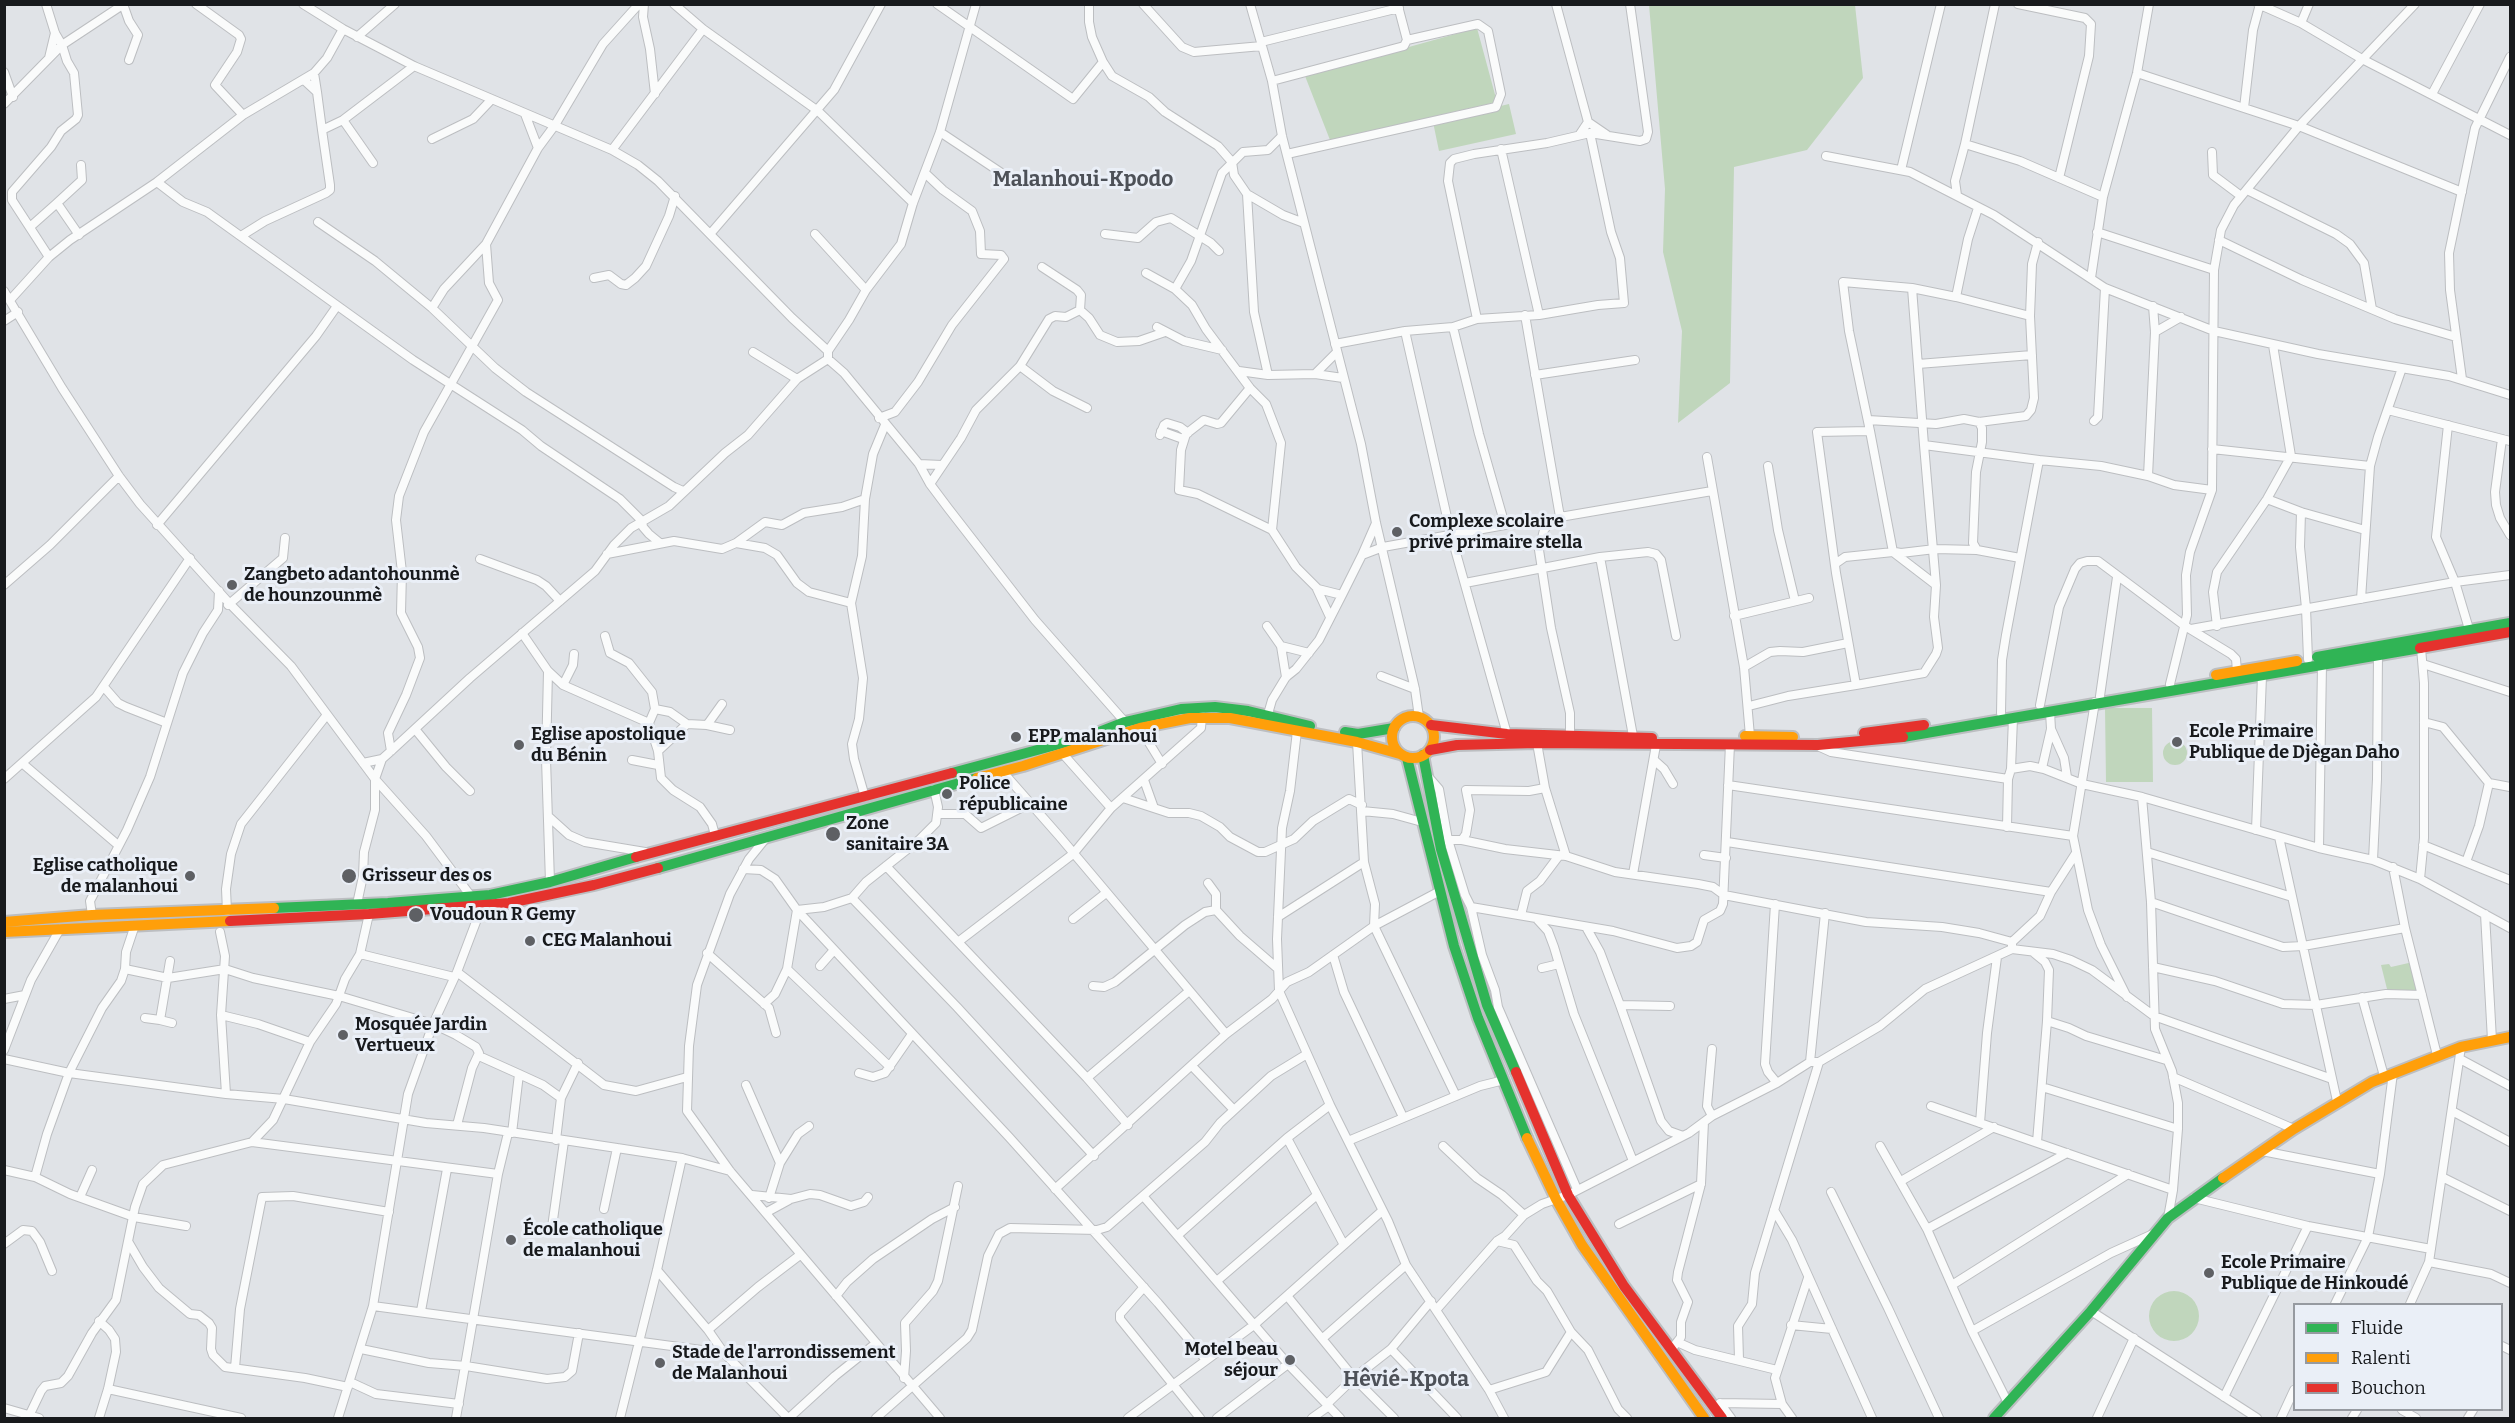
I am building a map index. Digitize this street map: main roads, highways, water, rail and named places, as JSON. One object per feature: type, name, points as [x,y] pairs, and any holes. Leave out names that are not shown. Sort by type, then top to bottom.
[{"type":"main road","points":[[4,932],[369,914],[482,906],[594,885],[1063,754],[1140,728],[1202,716],[1230,718],[1358,742],[1404,756],[1457,745],[1537,743],[1818,745],[1896,738],[2050,712],[2237,671],[2511,623]]},
{"type":"main road","points":[[1431,725],[1507,734],[1843,736],[2001,713],[2040,705],[2136,695],[2262,676],[2508,633]]},
{"type":"main road","points":[[4,922],[92,915],[357,904],[502,893],[865,797],[1089,736],[1125,722],[1181,709],[1200,707],[1268,714],[1322,729],[1358,734],[1394,728],[1405,718],[1426,719],[1431,725],[1434,740],[1426,752],[1426,774],[1441,849],[1487,1005],[1572,1192],[1624,1286],[1674,1346],[1722,1419]]},
{"type":"main road","points":[[1394,728],[1392,742],[1404,756],[1454,946],[1478,1018],[1531,1147],[1556,1199],[1582,1245],[1704,1419]]},
{"type":"main road","points":[[2000,1417],[2008,1403],[2091,1311],[2168,1218],[2194,1198],[2337,1101],[2388,1075],[2461,1047],[2511,1037]]},
{"type":"place","name":"Complexe scolaire privé primaire stella","points":[[1397,532]]},
{"type":"place","name":"Zangbeto adantohounmè de hounzounmè","points":[[232,585]]},
{"type":"place","name":"EPP malanhoui","points":[[1016,737]]},
{"type":"place","name":"Ecole Primaire Publique de Djègan Daho","points":[[2177,742]]},
{"type":"place","name":"Eglise apostolique du Bénin","points":[[519,745]]},
{"type":"place","name":"Police républicaine","points":[[947,794]]},
{"type":"place","name":"Zone sanitaire 3A","points":[[833,834]]},
{"type":"place","name":"Eglise catholique de malanhoui","points":[[190,876]]},
{"type":"place","name":"Grisseur des os","points":[[349,876]]},
{"type":"place","name":"Voudoun R Gemy","points":[[416,915]]},
{"type":"place","name":"CEG Malanhoui","points":[[530,941]]},
{"type":"place","name":"Mosquée Jardin Vertueux","points":[[343,1035]]},
{"type":"place","name":"École catholique de malanhoui","points":[[511,1240]]},
{"type":"place","name":"Ecole Primaire Publique de Hinkoudé","points":[[2209,1273]]},
{"type":"place","name":"Motel beau séjour","points":[[1290,1360]]},
{"type":"place","name":"Stade de l'arrondissement de Malanhoui","points":[[660,1363]]},
{"type":"district","name":"Malanhoui-Kpodo","points":[[1083,180]]},
{"type":"district","name":"Hêvié-Kpota","points":[[1406,1380]]}]
